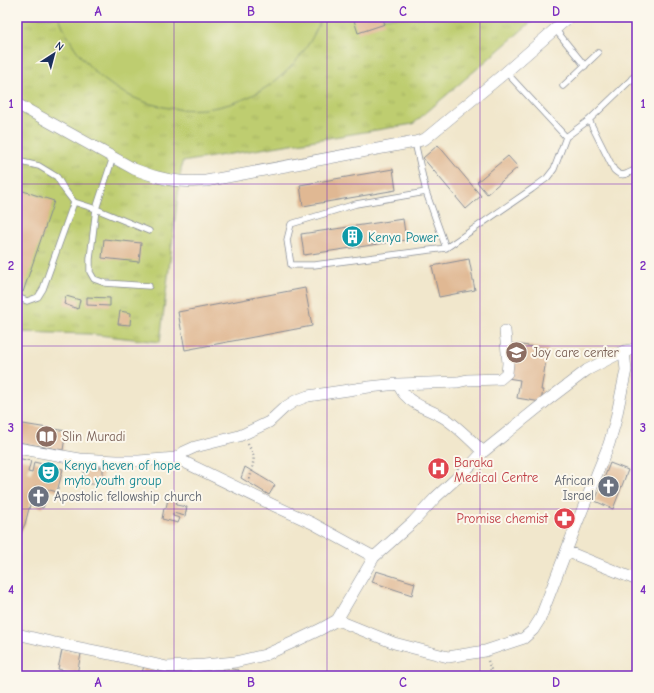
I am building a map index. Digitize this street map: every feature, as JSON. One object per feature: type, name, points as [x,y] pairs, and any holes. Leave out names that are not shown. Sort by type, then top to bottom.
[{"type":"street","points":[[17,104],[134,169],[153,176],[182,182],[206,181],[426,139],[569,17]]},
{"type":"street","points":[[176,458],[195,447],[239,436],[269,422],[284,408],[299,399],[308,396],[356,388],[398,384],[500,379],[507,373],[508,363],[505,331]]},
{"type":"street","points":[[17,634],[166,667],[235,662],[265,655],[337,620],[374,557],[413,522],[436,497],[471,466],[483,452],[587,370],[624,351],[637,349]]},
{"type":"street","points":[[337,620],[394,643],[448,657],[485,651],[524,638],[533,630],[540,619],[615,423],[626,370],[624,351]]},
{"type":"street","points":[[398,384],[404,394],[411,401],[445,419],[483,452]]},
{"type":"street","points":[[17,448],[80,459],[95,460],[117,461],[176,458],[312,523],[374,557]]},
{"type":"street","points":[[566,551],[637,580]]},
{"type":"lane","points":[[555,29],[585,66]]},
{"type":"lane","points":[[563,86],[598,53]]},
{"type":"lane","points":[[506,72],[566,137]]},
{"type":"lane","points":[[426,192],[356,204],[291,224],[287,240],[291,265],[314,265],[446,248],[547,178],[554,169],[566,137],[589,120],[635,76],[637,84]]},
{"type":"lane","points":[[589,120],[614,170],[619,175],[623,176],[637,169]]},
{"type":"lane","points":[[416,142],[426,192],[446,248]]},
{"type":"lane","points":[[113,157],[96,209],[90,258],[90,272],[94,279],[105,283],[149,286]]},
{"type":"lane","points":[[17,161],[39,166],[57,177],[74,202],[96,209],[149,231]]},
{"type":"lane","points":[[17,297],[27,301],[38,297],[43,289],[74,202]]},
{"type":"path","points":[[239,436],[248,444],[254,456],[252,471],[245,491]]},
{"type":"green space","points":[[17,17],[537,17],[413,124],[182,162],[160,342],[89,334],[17,332]]},
{"type":"green space","points":[[59,17],[322,17],[299,58],[267,87],[230,104],[190,110],[150,104],[113,86],[82,57]]},
{"type":"building","points":[[353,17],[382,17],[385,24],[358,33]]},
{"type":"building","points":[[438,145],[481,196],[466,209],[423,158]]},
{"type":"building","points":[[508,156],[518,167],[487,194],[477,182]]},
{"type":"building","points":[[393,169],[396,190],[303,206],[300,185]]},
{"type":"building","points":[[17,189],[54,201],[23,292],[17,290]]},
{"type":"building","name":"Kenya Power","points":[[403,219],[406,240],[304,255],[301,234]]},
{"type":"building","points":[[104,239],[141,243],[139,262],[102,258]]},
{"type":"building","points":[[469,259],[475,290],[439,297],[432,266]]},
{"type":"building","points":[[305,288],[312,326],[185,350],[178,312]]},
{"type":"building","points":[[66,296],[80,300],[78,309],[64,304]]},
{"type":"building","points":[[87,297],[110,298],[110,306],[87,305]]},
{"type":"building","points":[[120,311],[131,313],[130,325],[118,324]]},
{"type":"building","points":[[509,343],[548,349],[541,390],[543,390],[541,402],[517,398],[520,380],[507,378]]},
{"type":"building","points":[[17,423],[66,431],[63,450],[17,442]]},
{"type":"building","points":[[17,458],[31,461],[28,472],[32,473],[34,462],[63,469],[57,492],[35,486],[25,524],[17,540]]},
{"type":"building","points":[[610,463],[628,470],[613,509],[595,501]]},
{"type":"building","points":[[84,467],[103,467],[103,484],[84,484]]},
{"type":"building","points":[[245,467],[275,485],[269,495],[241,478]]},
{"type":"building","points":[[37,490],[48,494],[43,508],[32,504]]},
{"type":"building","points":[[168,499],[177,500],[176,505],[187,507],[185,516],[173,513],[173,516],[180,518],[178,523],[162,519],[164,508],[166,508]]},
{"type":"building","points":[[376,571],[415,583],[412,595],[372,582]]},
{"type":"building","points":[[62,650],[81,654],[77,674],[58,669]]},
{"type":"building","points":[[144,666],[177,676],[141,676]]},
{"type":"building","points":[[224,668],[239,670],[238,676],[223,676]]},
{"type":"place","name":"Kenya Power","points":[[353,237]]},
{"type":"place","name":"Joy care center","points":[[516,352]]},
{"type":"place","name":"Slin Muradi","points":[[46,436]]},
{"type":"place","name":"Baraka Medical Centre","points":[[439,469]]},
{"type":"place","name":"Kenya heven of hope myto youth group","points":[[48,472]]},
{"type":"place","name":"African Israel","points":[[609,487]]},
{"type":"place","name":"Apostolic fellowship church","points":[[39,496]]},
{"type":"place","name":"Promise chemist","points":[[564,518]]}]
